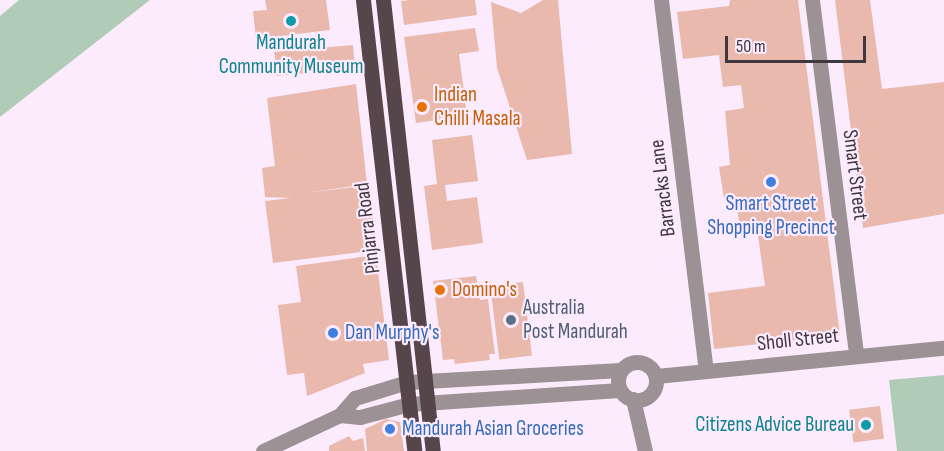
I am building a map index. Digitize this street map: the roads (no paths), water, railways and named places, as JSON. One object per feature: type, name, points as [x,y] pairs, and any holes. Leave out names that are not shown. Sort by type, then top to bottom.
[{"type":"main road","name":"Pinjarra Road","points":[[363,0],[414,451]]},
{"type":"main road","name":"Pinjarra Road","points":[[382,0],[433,451]]},
{"type":"street","name":"Barracks Lane","points":[[661,0],[706,370]]},
{"type":"street","name":"Smart Street","points":[[812,0],[856,355]]},
{"type":"street","name":"Sholl Street","points":[[656,376],[944,348]]},
{"type":"street","points":[[263,451],[340,415],[355,398],[407,382],[621,370],[637,361],[656,376],[645,443]]},
{"type":"street","points":[[620,390],[621,370]]},
{"type":"street","points":[[340,415],[360,417],[409,404],[620,390],[633,399],[645,443]]},
{"type":"street","points":[[633,399],[653,393]]},
{"type":"place","name":"Mandurah Community Museum","points":[[291,21]]},
{"type":"place","name":"Indian Chilli Masala","points":[[422,107]]},
{"type":"place","name":"Smart Street Shopping Precinct","points":[[771,182]]},
{"type":"place","name":"Domino's","points":[[440,290]]},
{"type":"place","name":"Australia Post Mandurah","points":[[511,320]]},
{"type":"place","name":"Dan Murphy's","points":[[333,333]]},
{"type":"place","name":"Citizens Advice Bureau","points":[[866,425]]},
{"type":"place","name":"Mandurah Asian Groceries","points":[[390,429]]}]
